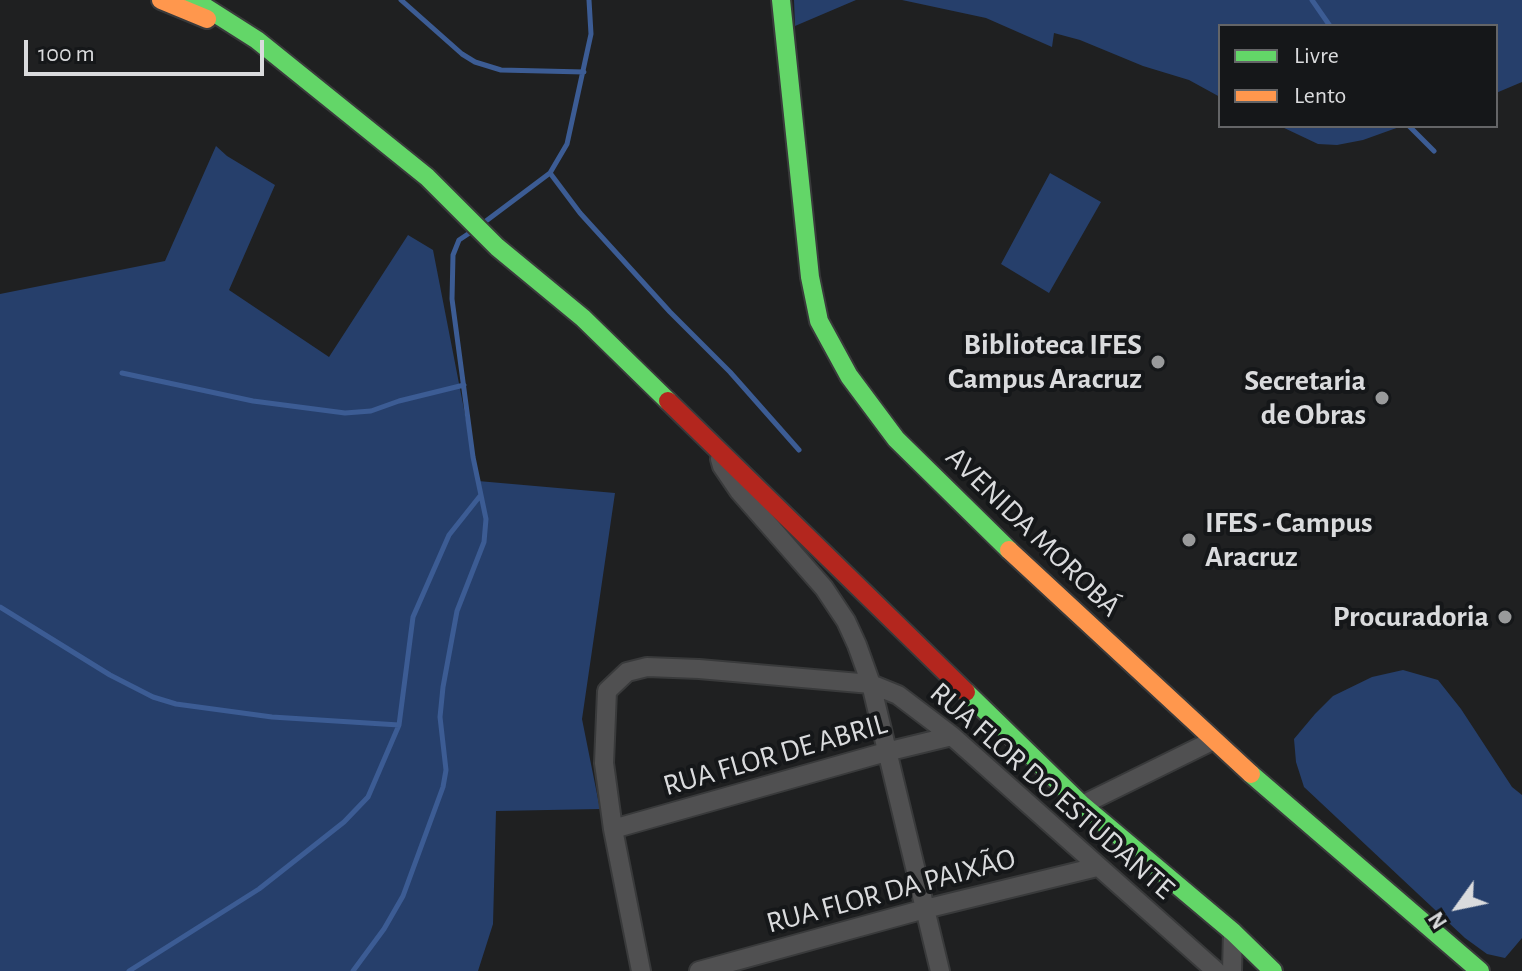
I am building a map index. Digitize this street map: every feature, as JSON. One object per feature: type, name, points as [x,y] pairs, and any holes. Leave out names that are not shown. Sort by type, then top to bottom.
[{"type":"main road","points":[[161,0],[257,40]]},
{"type":"main road","points":[[194,0],[257,40],[427,177],[497,247],[583,318],[1082,805],[1233,932],[1273,971]]},
{"type":"main road","name":"AVENIDA MOROBÁ","points":[[781,0],[810,277],[819,321],[849,376],[896,439],[1004,545],[1212,741],[1480,971]]},
{"type":"street","points":[[718,449],[722,466],[739,491],[824,588],[846,621],[871,684],[940,971]]},
{"type":"street","name":"RUA FLOR DO ESTUDANTE","points":[[613,829],[604,763],[607,691],[627,672],[647,667],[699,669],[871,684],[898,695],[952,736],[1216,971]]},
{"type":"street","name":"RUA FLOR DE ABRIL","points":[[613,829],[952,736]]},
{"type":"street","points":[[1082,805],[1212,741]]},
{"type":"street","points":[[613,829],[641,971]]},
{"type":"street","name":"RUA FLOR DA PAIXÃO","points":[[699,971],[925,909],[1097,867]]},
{"type":"street","points":[[1232,971],[1233,932]]},
{"type":"shaded area","points":[[794,0],[856,0],[795,26]]},
{"type":"shaded area","points":[[902,0],[1522,0],[1522,82],[1498,92],[1498,24],[1218,24],[1218,96],[1189,80],[1143,66],[1080,40],[1054,33],[1052,47],[986,18]]},
{"type":"shaded area","points":[[1284,128],[1396,128],[1363,140],[1337,145],[1318,144]]},
{"type":"shaded area","points":[[216,146],[275,185],[229,290],[329,357],[408,235],[433,250],[478,481],[615,493],[582,719],[600,809],[496,811],[493,924],[478,971],[0,971],[0,294],[165,261]]},
{"type":"shaded area","points":[[1050,173],[1101,202],[1049,293],[1001,264]]},
{"type":"shaded area","points":[[1403,670],[1438,680],[1461,709],[1512,787],[1522,795],[1522,938],[1505,958],[1487,954],[1465,938],[1304,787],[1296,762],[1294,739],[1315,714],[1333,696],[1372,677]]},
{"type":"waterway","points":[[401,0],[475,62],[501,70],[584,72]]},
{"type":"waterway","points":[[482,224],[550,173],[567,144],[591,34],[589,0]]},
{"type":"waterway","points":[[1312,0],[1329,24]]},
{"type":"waterway","points":[[1411,128],[1434,151]]},
{"type":"waterway","points":[[550,173],[580,213],[799,450]]},
{"type":"waterway","points":[[353,971],[384,929],[403,896],[443,787],[446,770],[440,717],[443,687],[457,611],[484,542],[486,519],[473,457],[452,299],[453,255],[459,240],[471,232]]},
{"type":"waterway","points":[[122,373],[253,401],[345,413],[371,411],[464,385]]},
{"type":"waterway","points":[[129,971],[259,889],[344,822],[368,797],[399,725],[413,617],[449,535],[480,496]]},
{"type":"waterway","points":[[0,607],[110,675],[153,697],[176,704],[272,717],[399,725]]},
{"type":"traffic: fast","points":[[194,0],[257,40],[427,177],[497,247],[583,318],[668,401]]},
{"type":"traffic: fast","points":[[781,0],[810,277],[819,321],[849,376],[896,439],[1009,550]]},
{"type":"traffic: fast","points":[[966,692],[1082,805],[1233,932],[1273,971]]},
{"type":"traffic: fast","points":[[1251,774],[1480,971]]},
{"type":"traffic: slow","points":[[161,0],[207,19]]},
{"type":"traffic: slow","points":[[1009,550],[1251,774]]},
{"type":"traffic: jam","points":[[668,401],[966,692]]},
{"type":"place","name":"Biblioteca IFES Campus Aracruz","points":[[1158,362]]},
{"type":"place","name":"Secretaria de Obras","points":[[1382,398]]},
{"type":"place","name":"IFES - Campus Aracruz","points":[[1189,540]]},
{"type":"place","name":"Procuradoria","points":[[1505,617]]}]
